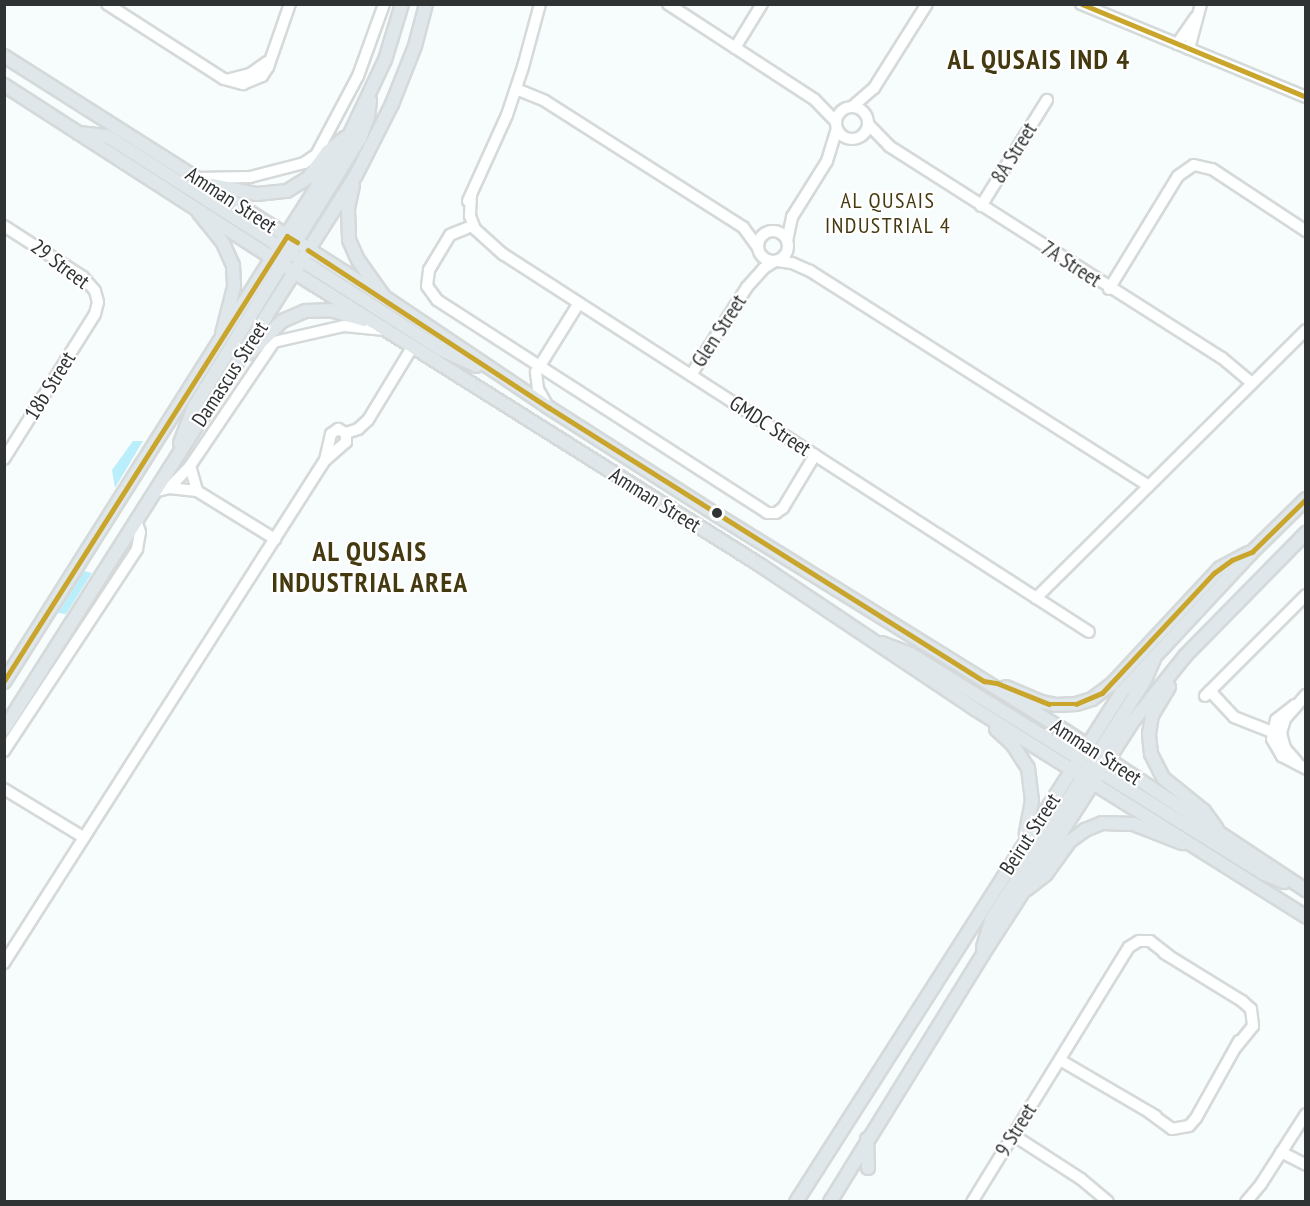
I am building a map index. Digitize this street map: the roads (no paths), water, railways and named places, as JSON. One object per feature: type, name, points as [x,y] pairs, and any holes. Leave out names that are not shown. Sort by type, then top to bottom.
[{"type":"main road","name":"Damascus Street","points":[[4,729],[135,519],[242,359],[287,259],[292,239],[349,136],[385,60],[402,4]]},
{"type":"main road","name":"Damascus Street","points":[[4,682],[222,338],[287,259],[308,250],[356,175],[392,104],[415,46],[426,4]]},
{"type":"main road","name":"Amman Street","points":[[4,56],[386,298],[548,407],[1103,755],[1301,887]]},
{"type":"main road","name":"Amman Street","points":[[4,85],[196,207],[287,259],[372,321],[760,566],[975,709],[1305,917]]},
{"type":"main road","points":[[292,239],[360,138],[368,117],[370,93]]},
{"type":"main road","points":[[78,133],[107,136],[287,259],[440,349],[492,370]]},
{"type":"main road","points":[[209,185],[257,194],[287,191],[309,177],[332,147],[349,136]]},
{"type":"main road","points":[[356,175],[348,210],[349,240],[358,260],[386,298]]},
{"type":"main road","points":[[196,207],[223,243],[233,265],[234,287],[225,316],[222,338]]},
{"type":"main road","points":[[178,453],[184,429],[194,407],[287,259]]},
{"type":"main road","points":[[242,359],[282,321],[306,311],[330,310],[356,319],[372,321]]},
{"type":"main road","name":"Beirut Street","points":[[796,1202],[1024,842],[1090,765],[1087,745],[1121,693],[1252,552],[1305,499]]},
{"type":"main road","points":[[1090,765],[1103,755],[1185,656],[1305,533]]},
{"type":"main road","points":[[984,681],[997,683],[1048,704],[1076,704],[1092,699],[1112,684],[1214,573],[1232,560],[1252,552]]},
{"type":"main road","points":[[871,641],[911,654],[1272,878],[1301,887]]},
{"type":"main road","points":[[1103,755],[1145,680],[1156,655]]},
{"type":"main road","points":[[1185,656],[1177,677],[1152,715],[1149,729],[1151,754],[1163,778],[1204,811],[1219,833]]},
{"type":"main road","points":[[975,709],[1014,745],[1028,768],[1032,801],[1024,842]]},
{"type":"main road","name":"Beirut Street","points":[[830,1202],[867,1137],[1023,890],[1082,776],[1090,765]]},
{"type":"main road","points":[[983,954],[991,920],[1082,776]]},
{"type":"main road","points":[[1023,890],[1041,879],[1077,835],[1102,823],[1133,824],[1172,841],[1191,844]]},
{"type":"main road","points":[[867,1137],[868,1168]]},
{"type":"street","points":[[107,4],[224,79],[250,74],[271,58],[290,4]]},
{"type":"street","points":[[196,178],[250,177],[304,163],[316,155],[358,76],[384,4]]},
{"type":"street","name":"GMDC Street","points":[[540,4],[516,89],[499,135],[465,211],[467,228],[478,241],[503,254],[1089,632]]},
{"type":"street","points":[[668,4],[814,99],[844,136],[889,146]]},
{"type":"street","points":[[735,48],[762,4]]},
{"type":"street","name":"Glen Street","points":[[747,287],[764,268],[786,254],[792,218],[827,161],[839,114],[874,88],[927,4]]},
{"type":"street","points":[[1082,4],[1305,97]]},
{"type":"street","points":[[1189,49],[1201,4]]},
{"type":"street","points":[[1177,44],[1196,17]]},
{"type":"street","name":"Glen Street","points":[[827,161],[856,138],[867,120],[874,88]]},
{"type":"street","points":[[516,89],[545,101],[743,227],[782,234],[810,271]]},
{"type":"street","points":[[814,99],[859,109],[889,146]]},
{"type":"street","name":"8A Street","points":[[981,206],[1047,100]]},
{"type":"street","name":"7A Street","points":[[889,146],[1109,289],[1222,358],[1252,383]]},
{"type":"street","points":[[1109,289],[1168,195],[1182,180],[1193,173],[1206,172],[1224,179],[1304,226]]},
{"type":"street","name":"GMDC Street","points":[[471,195],[470,216],[475,229],[503,254]]},
{"type":"street","name":"Glen Street","points":[[691,375],[747,287],[757,265],[761,238],[792,218]]},
{"type":"street","name":"29 Street","points":[[4,226],[88,281],[97,296],[95,314]]},
{"type":"street","points":[[743,227],[767,260],[792,263],[810,271],[1149,486]]},
{"type":"street","points":[[467,228],[454,231],[447,238],[427,275],[429,291],[437,300],[767,513],[776,513],[783,508],[815,455]]},
{"type":"street","points":[[548,407],[536,381],[538,365],[579,303]]},
{"type":"street","name":"18b Street","points":[[4,459],[95,314]]},
{"type":"street","points":[[169,488],[190,466],[274,342],[349,326],[388,331]]},
{"type":"street","points":[[1036,598],[1305,330]]},
{"type":"street","points":[[4,963],[324,460],[333,432],[338,429],[346,433],[358,429],[368,420],[413,346]]},
{"type":"street","points":[[190,466],[197,491]]},
{"type":"street","points":[[154,492],[169,488],[197,491],[274,539]]},
{"type":"street","points":[[4,751],[137,549],[140,532],[135,519]]},
{"type":"street","points":[[1272,732],[1234,717],[1207,694],[1305,595]]},
{"type":"street","points":[[1302,767],[1285,748],[1281,733],[1285,719],[1305,695]]},
{"type":"street","points":[[1295,705],[1280,715],[1272,732],[1277,751],[1287,760],[1302,767]]},
{"type":"street","points":[[6,788],[83,837]]},
{"type":"street","name":"9 Street","points":[[972,1202],[1060,1059],[1120,964],[1129,947],[1139,941],[1155,943],[1169,956],[1247,1004],[1253,1020],[1250,1031],[1236,1047],[1193,1122],[1178,1130],[1167,1127],[1150,1113],[1060,1059]]},
{"type":"street","points":[[1246,1202],[1261,1184],[1305,1114]]},
{"type":"street","points":[[1013,1135],[1082,1179],[1108,1202]]},
{"type":"street","points":[[1283,1149],[1305,1164]]},
{"type":"district","name":"AL QUSAIS IND 4","points":[[1039,60]]},
{"type":"district","name":"AL QUSAIS INDUSTRIAL 4","points":[[888,212]]},
{"type":"district","name":"AL QUSAIS INDUSTRIAL AREA","points":[[370,566]]}]
